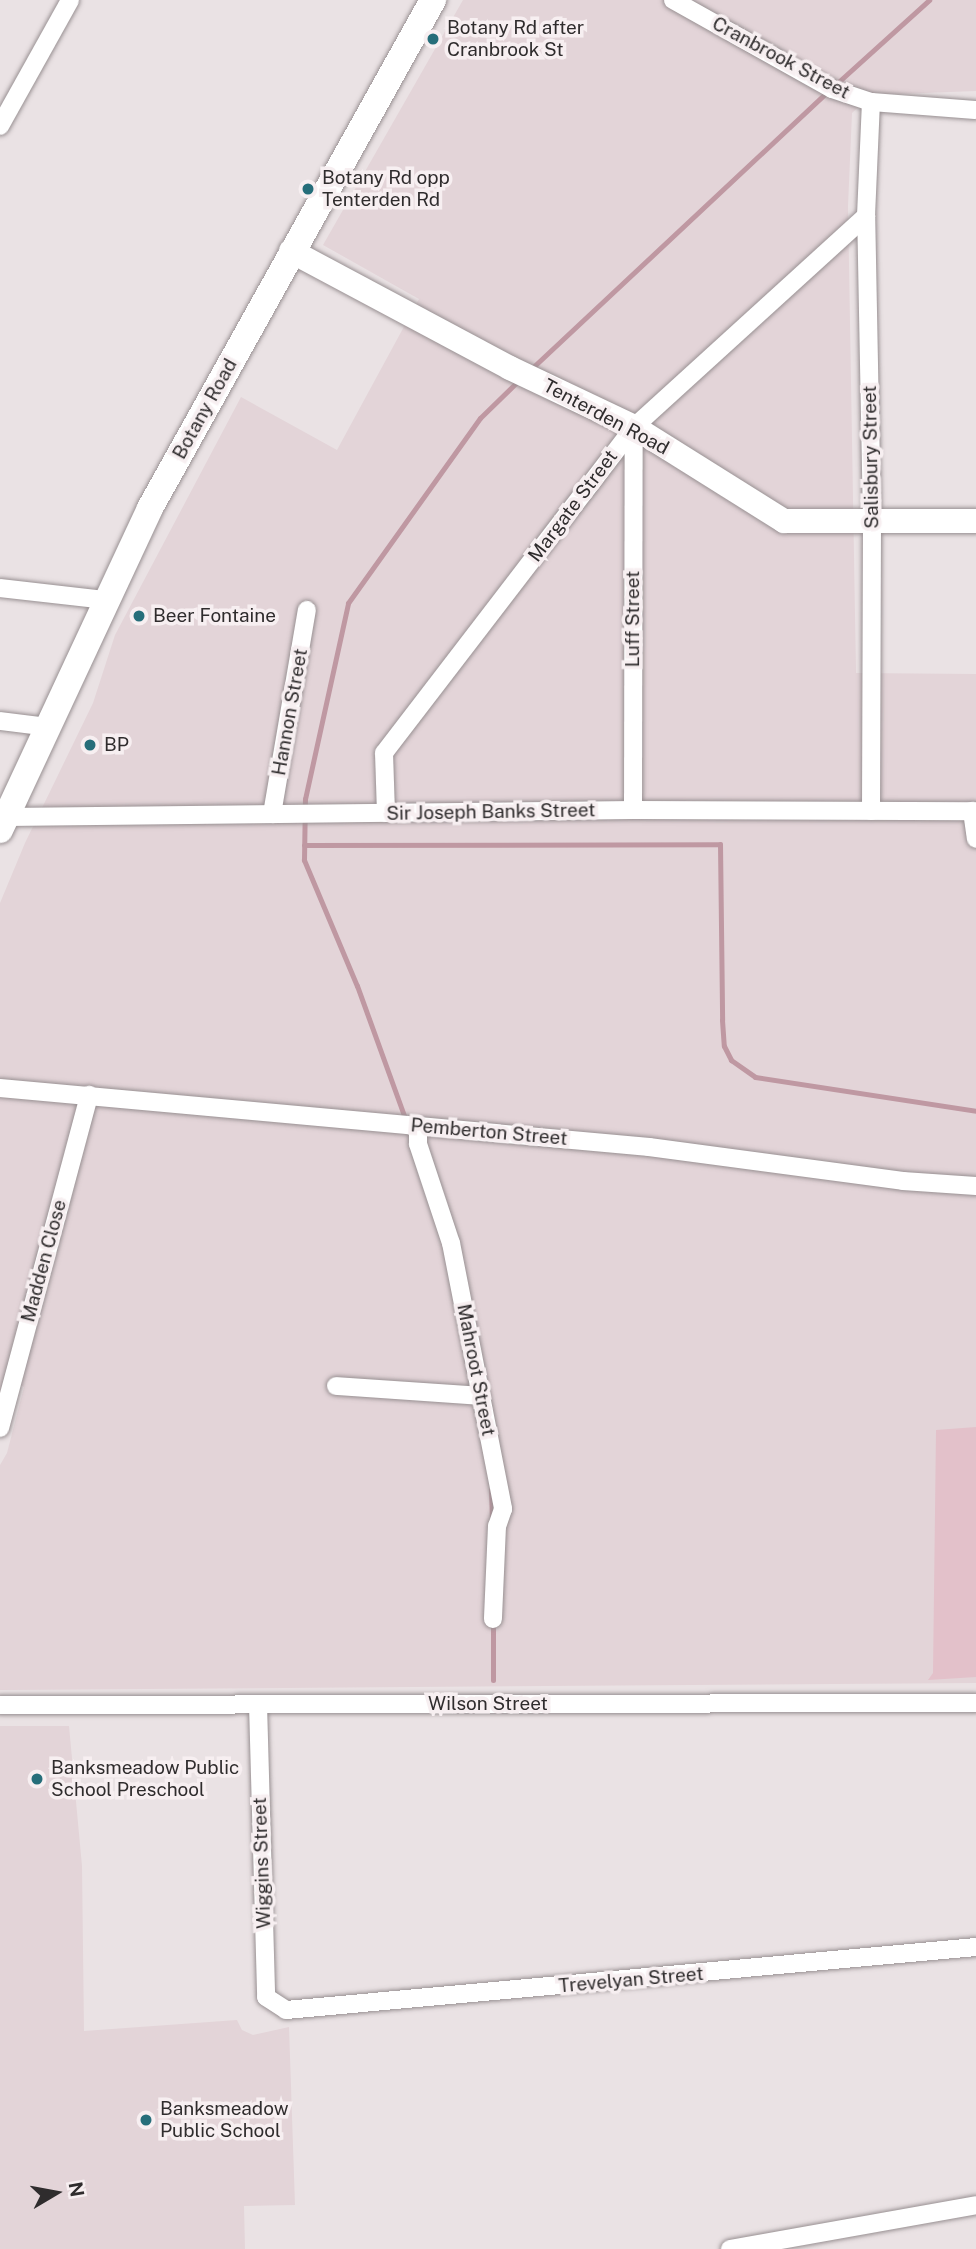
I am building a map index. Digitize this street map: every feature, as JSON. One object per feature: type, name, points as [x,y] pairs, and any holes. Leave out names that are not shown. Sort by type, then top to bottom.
[{"type":"main road","name":"Botany Road","points":[[3,823],[144,519],[433,0]]},
{"type":"street","points":[[0,126],[70,0]]},
{"type":"street","name":"Cranbrook Street","points":[[673,0],[832,89],[871,102],[976,110]]},
{"type":"street","name":"Salisbury Street","points":[[871,102],[866,216],[872,520],[871,811]]},
{"type":"street","name":"Margate Street","points":[[386,813],[384,752],[634,427],[866,216]]},
{"type":"street","name":"Tenterden Road","points":[[291,251],[510,368],[634,427],[784,521],[976,521]]},
{"type":"street","name":"Luff Street","points":[[633,810],[634,427]]},
{"type":"street","points":[[0,588],[106,600]]},
{"type":"street","name":"Hannon Street","points":[[272,814],[307,610]]},
{"type":"street","points":[[0,721],[49,727]]},
{"type":"street","name":"Sir Joseph Banks Street","points":[[3,823],[272,814],[633,810],[974,811]]},
{"type":"street","points":[[974,811],[976,839]]},
{"type":"street","name":"Pemberton Street","points":[[0,1088],[649,1147],[903,1181],[976,1186]]},
{"type":"street","name":"Madden Close","points":[[0,1428],[89,1095]]},
{"type":"street","name":"Mahroot Street","points":[[418,1126],[418,1144],[451,1243],[503,1510],[497,1526],[493,1619]]},
{"type":"street","points":[[336,1386],[481,1396]]},
{"type":"street","name":"Wilson Street","points":[[0,1705],[976,1703]]},
{"type":"street","name":"Wiggins Street","points":[[258,1704],[266,1997],[286,2010]]},
{"type":"street","name":"Trevelyan Street","points":[[286,2010],[976,1947]]},
{"type":"street","points":[[730,2249],[976,2205]]},
{"type":"shaded area","points":[[463,0],[976,0],[976,91],[871,95],[852,113],[848,206],[856,673],[976,674],[976,1683],[0,1690],[0,1465],[7,1453],[24,1387],[6,1377],[0,1399],[0,903],[25,843],[93,703],[115,635],[241,397],[337,450],[419,299],[323,245]]},
{"type":"shaded area","points":[[976,1427],[976,1677],[928,1680],[933,1673],[936,1430]]},
{"type":"shaded area","name":"Banksmeadow Public School","points":[[0,1726],[69,1726],[82,1866],[84,2031],[237,2020],[242,2030],[253,2035],[289,2027],[295,2205],[244,2206],[245,2249],[0,2249]]},
{"type":"waterway","points":[[835,85],[929,0]]},
{"type":"waterway","points":[[531,369],[828,91]]},
{"type":"waterway","points":[[406,1121],[357,986],[304,860],[305,799],[348,603],[480,418],[519,380]]},
{"type":"waterway","points":[[304,845],[720,844],[722,1020],[724,1046],[731,1060],[755,1077],[976,1111]]},
{"type":"waterway","points":[[491,1490],[492,1519]]},
{"type":"waterway","points":[[493,1623],[493,1680]]},
{"type":"place","name":"Botany Rd after Cranbrook St","points":[[433,39]]},
{"type":"place","name":"Botany Rd opp Tenterden Rd","points":[[308,189]]},
{"type":"place","name":"Beer Fontaine","points":[[139,616]]},
{"type":"place","name":"BP","points":[[90,745]]},
{"type":"place","name":"Banksmeadow Public School Preschool","points":[[37,1779]]},
{"type":"place","name":"Banksmeadow Public School","points":[[146,2120]]}]
